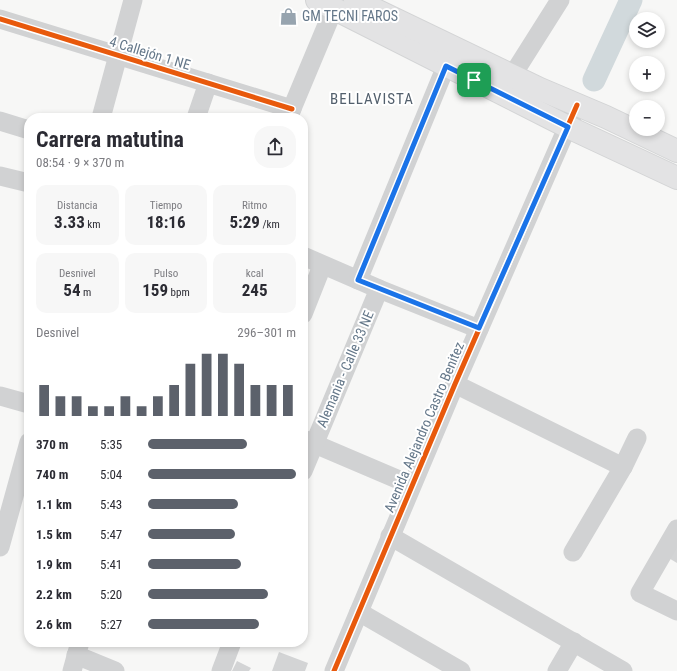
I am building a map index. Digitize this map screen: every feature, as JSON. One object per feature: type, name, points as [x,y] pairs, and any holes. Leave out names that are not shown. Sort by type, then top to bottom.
[{"type":"main road","points":[[363,2],[512,76],[677,150]]},
{"type":"main road","points":[[325,4],[568,127],[677,178]]},
{"type":"street","points":[[102,113],[133,0]]},
{"type":"street","points":[[512,76],[560,0]]},
{"type":"street","points":[[290,113],[325,4]]},
{"type":"street","name":"4 Callejón 1 NE","points":[[0,19],[208,83],[287,113]]},
{"type":"street","points":[[358,280],[446,66]]},
{"type":"street","points":[[198,113],[208,83]]},
{"type":"street","name":"Avenida Alejandro Castro Benitez","points":[[334,671],[411,485],[568,127],[576,105]]},
{"type":"street","points":[[0,121],[24,128]]},
{"type":"street","points":[[0,176],[24,182]]},
{"type":"street","points":[[308,259],[322,266],[479,328]]},
{"type":"street","points":[[308,301],[322,266]]},
{"type":"street","name":"Alemania - Calle 33 NE","points":[[308,442],[379,289]]},
{"type":"street","points":[[455,384],[623,467]]},
{"type":"street","points":[[0,396],[24,403]]},
{"type":"street","points":[[573,552],[623,467],[637,438]]},
{"type":"street","points":[[308,442],[411,485]]},
{"type":"street","points":[[0,547],[24,460]]},
{"type":"street","points":[[677,529],[640,593],[677,611]]},
{"type":"street","points":[[390,536],[623,671]]},
{"type":"street","points":[[359,612],[461,671]]},
{"type":"street","points":[[557,671],[574,642]]},
{"type":"street","points":[[220,671],[230,647]]},
{"type":"street","points":[[76,656],[115,671]]},
{"type":"building","points":[[677,547],[677,563],[667,557]]},
{"type":"building","points":[[279,652],[308,663],[305,671],[272,671]]},
{"type":"building","points":[[237,661],[251,668],[249,671],[232,671]]},
{"type":"waterway","points":[[594,80],[631,0]]},
{"type":"cycle path","points":[[0,19],[292,109]]},
{"type":"cycle path","points":[[334,671],[455,384],[577,105]]},
{"type":"place","name":"GM TECNI FAROS","points":[[289,16]]},
{"type":"district","name":"BELLAVISTA","points":[[372,99]]},
{"type":"route","points":[[446,66],[474,80],[568,127],[479,328],[358,280],[446,66]]}]
